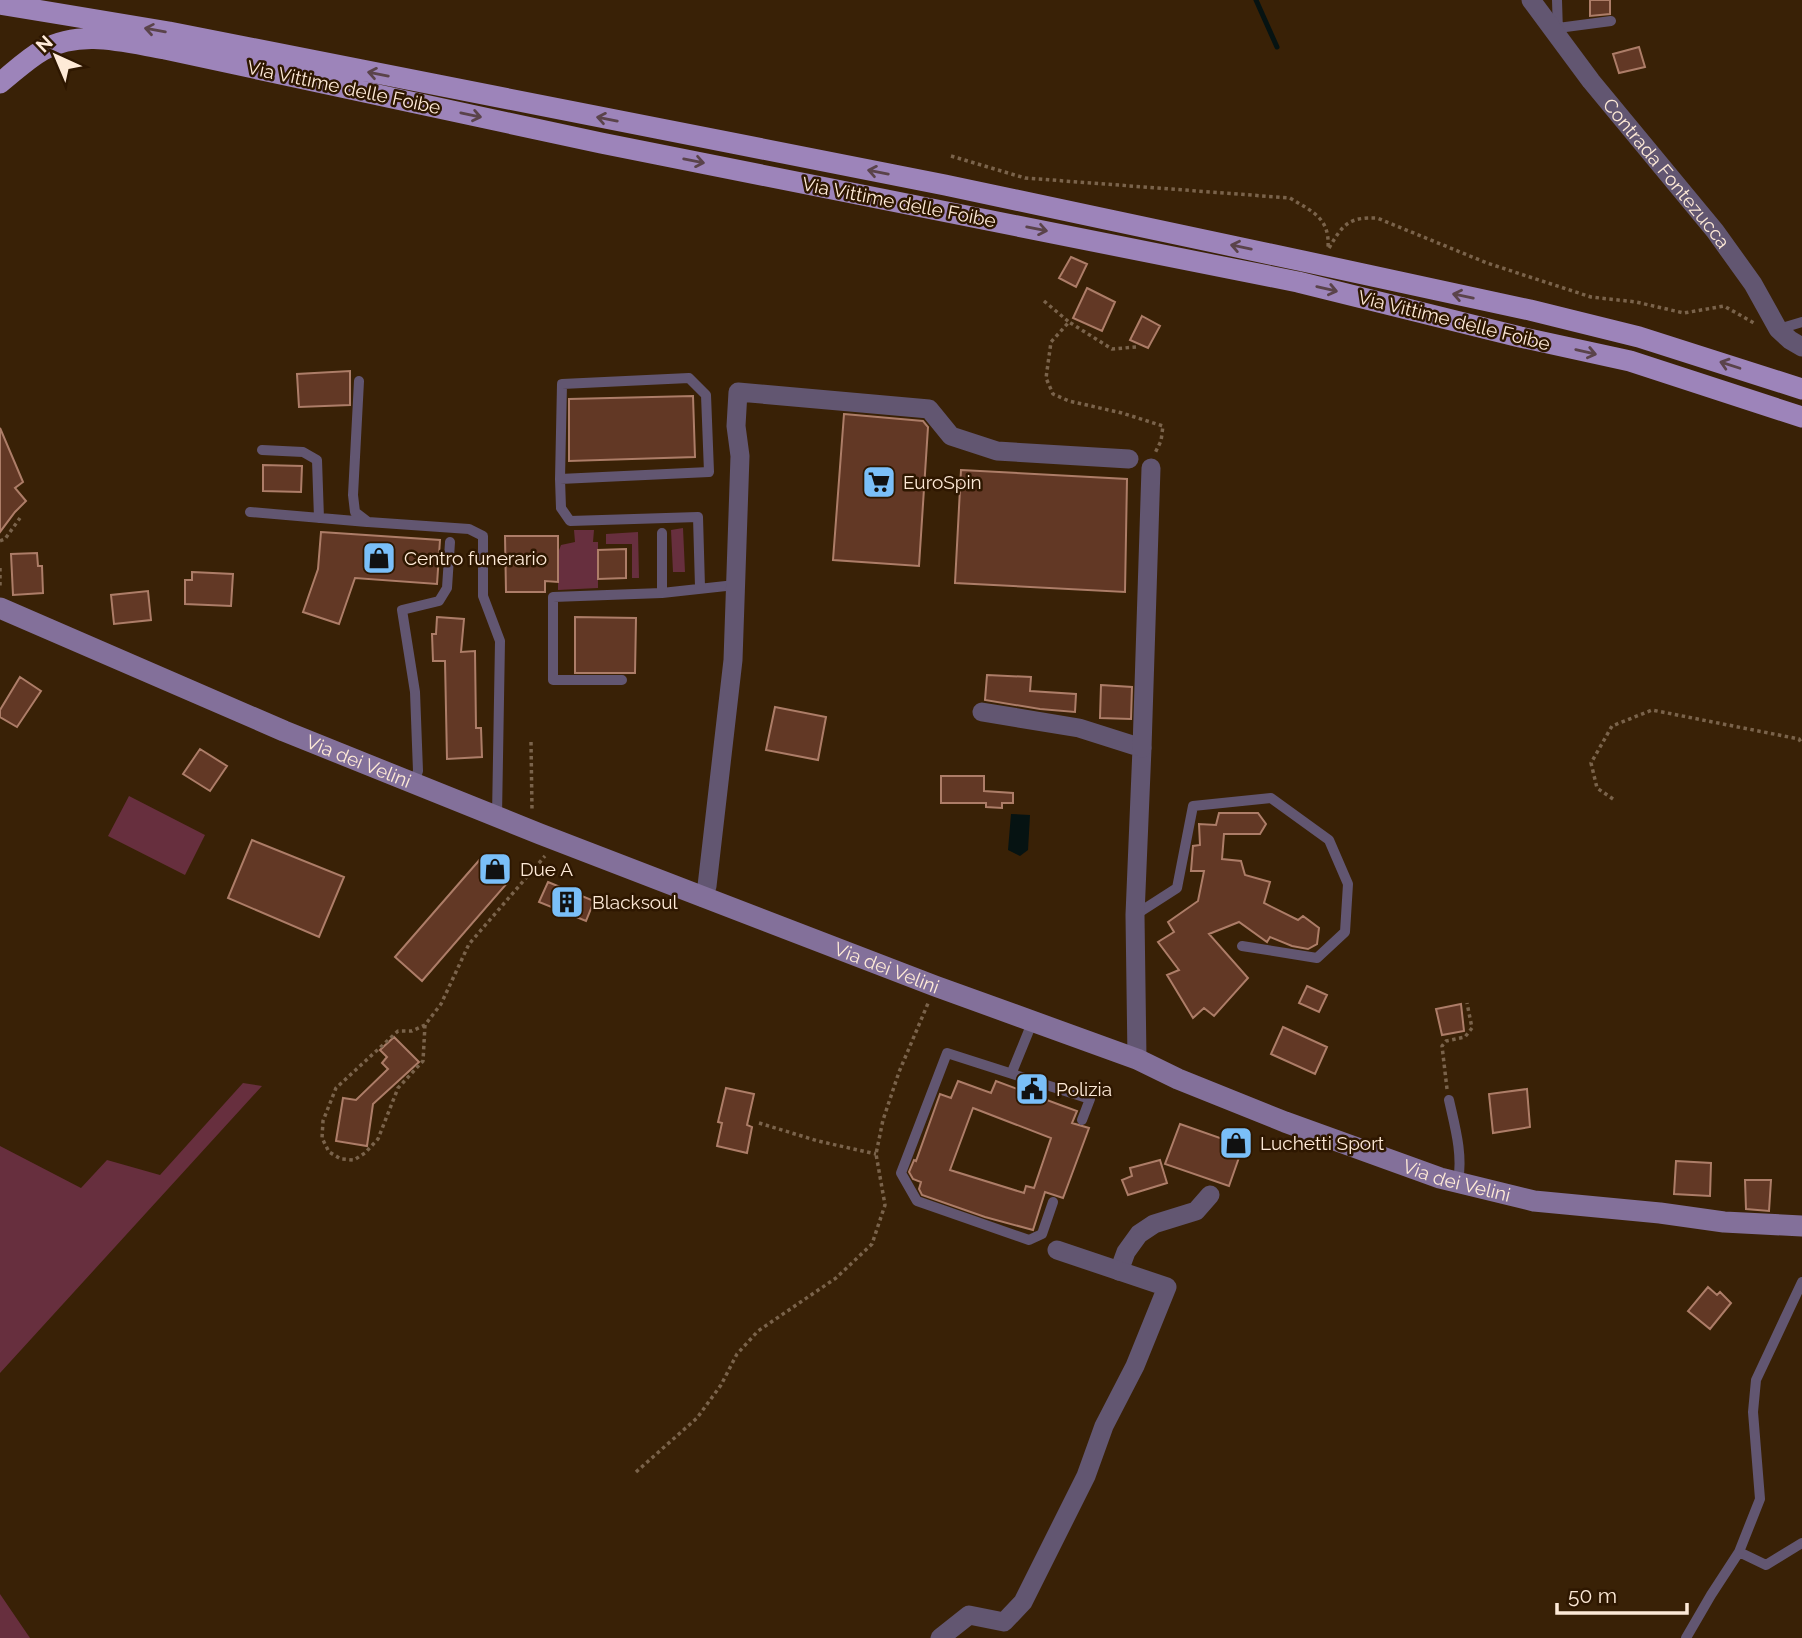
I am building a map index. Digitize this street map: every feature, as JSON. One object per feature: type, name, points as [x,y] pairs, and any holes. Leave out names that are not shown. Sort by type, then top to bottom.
[{"type":"main road","name":"Via Vittime delle Foibe","points":[[0,4],[169,32],[945,185],[1290,258],[1530,310],[1639,337],[1800,388]]},
{"type":"main road","name":"Via Vittime delle Foibe","points":[[0,83],[44,49],[72,40],[94,38],[165,49],[601,143],[1298,282],[1629,361],[1802,417]]},
{"type":"main road","points":[[0,58],[0,65]]},
{"type":"street","name":"Contrada Fontezucca","points":[[1531,0],[1558,32],[1591,81],[1715,231],[1779,329],[1802,347]]},
{"type":"street","points":[[702,897],[707,886],[731,674],[740,456],[736,426],[738,392],[929,409],[951,436],[997,451],[1129,459]]},
{"type":"street","points":[[1137,1059],[1135,915],[1151,468]]},
{"type":"street","name":"Via dei Velini","points":[[0,608],[284,732],[557,841],[1032,1023],[1137,1059],[1178,1079],[1285,1122],[1440,1178],[1534,1201],[1724,1222],[1802,1226]]},
{"type":"street","points":[[982,712],[1079,728],[1142,748]]},
{"type":"street","points":[[1119,1270],[1126,1252],[1139,1234],[1154,1224],[1196,1211],[1210,1195]]},
{"type":"street","points":[[940,1638],[969,1615],[1004,1622],[1023,1602],[1086,1476],[1104,1426],[1135,1366],[1167,1287],[1057,1250]]},
{"type":"lane","points":[[1557,0],[1558,32],[1611,21]]},
{"type":"lane","points":[[1779,329],[1802,322]]},
{"type":"lane","points":[[560,479],[709,472],[706,395],[689,378],[562,384],[560,479],[561,508],[570,521],[698,517],[700,587]]},
{"type":"lane","points":[[359,381],[353,495],[355,512],[368,522]]},
{"type":"lane","points":[[262,450],[303,452],[317,460],[319,518]]},
{"type":"lane","points":[[250,512],[469,529],[483,536],[483,596],[500,641],[498,816]]},
{"type":"lane","points":[[662,533],[662,593]]},
{"type":"lane","points":[[414,783],[418,771],[415,692],[401,610],[439,601],[447,588],[450,542]]},
{"type":"lane","points":[[622,680],[553,680],[554,597],[662,593],[735,585]]},
{"type":"lane","points":[[1135,915],[1177,888],[1193,806],[1271,798],[1329,840],[1348,884],[1345,932],[1317,958],[1242,946]]},
{"type":"lane","points":[[1012,1072],[1032,1023]]},
{"type":"lane","points":[[1053,1202],[1042,1234],[1029,1240],[917,1201],[901,1173],[947,1052],[1090,1099],[1082,1120]]},
{"type":"lane","points":[[1449,1100],[1459,1146],[1458,1182]]},
{"type":"lane","points":[[1686,1638],[1739,1552],[1760,1499],[1753,1412],[1756,1380],[1802,1282]]},
{"type":"lane","points":[[1739,1552],[1766,1565],[1802,1543]]},
{"type":"path","points":[[951,156],[1026,178],[1290,198],[1314,212],[1325,224],[1329,236],[1328,250],[1345,225],[1358,218],[1377,218],[1487,263],[1591,297],[1636,302],[1684,313],[1724,306]]},
{"type":"path","points":[[1044,301],[1069,322],[1112,349],[1136,347]]},
{"type":"path","points":[[1069,322],[1051,342],[1046,378],[1053,394],[1069,401],[1163,426],[1161,441],[1151,468]]},
{"type":"path","points":[[0,541],[5,540],[20,518]]},
{"type":"path","points":[[0,568],[0,598]]},
{"type":"path","points":[[1613,799],[1597,788],[1591,763],[1612,726],[1652,710],[1799,739],[1802,744]]},
{"type":"path","points":[[527,829],[532,816],[531,743]]},
{"type":"path","points":[[425,1025],[423,1061],[398,1088],[378,1139],[354,1160],[341,1159],[329,1152],[322,1138],[323,1121],[336,1088],[398,1031],[412,1031],[425,1025],[441,1004],[469,944],[557,841]]},
{"type":"path","points":[[636,1472],[697,1418],[721,1385],[737,1354],[758,1331],[836,1278],[872,1244],[884,1205],[876,1154],[883,1120],[899,1072],[935,986]]},
{"type":"path","points":[[1449,1100],[1442,1046],[1446,1041],[1465,1037],[1472,1028],[1466,1003]]},
{"type":"path","points":[[759,1123],[818,1141],[876,1154]]},
{"type":"shaded area","points":[[683,528],[685,572],[673,572],[671,530]]},
{"type":"shaded area","points":[[574,530],[594,530],[593,542],[598,542],[598,588],[558,590],[558,553],[561,545],[575,542]]},
{"type":"shaded area","points":[[638,532],[639,578],[632,578],[632,544],[606,544],[606,534]]},
{"type":"shaded area","points":[[129,796],[205,835],[185,875],[108,836]]},
{"type":"shaded area","points":[[1011,814],[1030,815],[1028,850],[1020,856],[1008,850]]},
{"type":"shaded area","points":[[243,1083],[262,1086],[0,1373],[0,1146],[81,1188],[107,1160],[160,1175]]},
{"type":"shaded area","points":[[0,1594],[30,1638],[0,1638]]},
{"type":"building","points":[[1590,0],[1610,0],[1610,14],[1590,16]]},
{"type":"building","points":[[1639,47],[1645,67],[1619,73],[1613,54]]},
{"type":"building","points":[[1071,257],[1087,264],[1076,287],[1059,278]]},
{"type":"building","points":[[1087,288],[1115,302],[1102,331],[1073,318]]},
{"type":"building","points":[[1142,316],[1160,326],[1148,348],[1130,340]]},
{"type":"building","points":[[350,371],[350,405],[299,407],[297,374]]},
{"type":"building","points":[[693,396],[695,457],[569,461],[569,399]]},
{"type":"building","points":[[844,414],[923,421],[928,427],[919,566],[833,560]]},
{"type":"building","points":[[0,428],[23,482],[15,488],[26,501],[0,532]]},
{"type":"building","points":[[263,465],[302,466],[301,492],[263,491]]},
{"type":"building","points":[[961,470],[1127,479],[1125,592],[955,583]]},
{"type":"building","name":"Centro funerario","points":[[321,532],[440,540],[437,584],[355,578],[339,624],[303,612],[318,569]]},
{"type":"building","points":[[505,536],[558,536],[558,582],[545,581],[545,592],[506,592]]},
{"type":"building","points":[[626,549],[626,578],[598,579],[598,550]]},
{"type":"building","points":[[37,553],[38,566],[42,566],[43,593],[13,595],[11,554]]},
{"type":"building","points":[[192,572],[233,574],[231,606],[185,604],[185,580],[192,580]]},
{"type":"building","points":[[148,591],[151,620],[114,624],[111,595]]},
{"type":"building","points":[[437,617],[464,619],[461,652],[475,651],[476,728],[481,728],[482,757],[447,759],[445,661],[433,661],[432,634],[436,634]]},
{"type":"building","points":[[575,617],[636,618],[635,673],[575,673]]},
{"type":"building","points":[[987,675],[1031,677],[1030,691],[1076,694],[1075,712],[985,700]]},
{"type":"building","points":[[20,677],[41,691],[17,727],[0,717],[0,710]]},
{"type":"building","points":[[1101,685],[1132,687],[1131,719],[1100,718]]},
{"type":"building","points":[[775,707],[826,717],[818,760],[766,750]]},
{"type":"building","points":[[200,749],[227,766],[210,791],[183,774]]},
{"type":"building","points":[[941,776],[984,776],[984,791],[1013,793],[1013,803],[1002,803],[1002,808],[986,807],[986,803],[941,803]]},
{"type":"building","points":[[1219,813],[1258,813],[1266,824],[1260,834],[1224,834],[1222,859],[1241,861],[1245,875],[1270,882],[1264,903],[1298,920],[1303,916],[1319,928],[1317,944],[1308,949],[1270,937],[1267,942],[1239,922],[1209,934],[1248,978],[1214,1016],[1204,1008],[1193,1018],[1167,975],[1179,970],[1158,942],[1174,932],[1168,922],[1198,901],[1204,871],[1191,871],[1193,846],[1200,845],[1199,824],[1216,825]]},
{"type":"building","points":[[252,840],[344,877],[319,937],[228,898]]},
{"type":"building","points":[[482,857],[509,881],[422,981],[395,957]]},
{"type":"building","name":"Blacksoul","points":[[548,882],[594,901],[586,921],[539,902]]},
{"type":"building","points":[[1307,986],[1327,995],[1319,1012],[1299,1003]]},
{"type":"building","points":[[1461,1004],[1464,1031],[1442,1035],[1436,1009]]},
{"type":"building","points":[[1283,1027],[1327,1047],[1315,1074],[1271,1054]]},
{"type":"building","points":[[394,1037],[419,1062],[373,1104],[367,1146],[336,1141],[343,1098],[356,1100],[388,1069],[382,1063],[387,1057],[380,1050]]},
{"type":"building","points":[[958,1081],[991,1093],[996,1081],[1077,1111],[1072,1123],[1089,1128],[1063,1198],[1045,1192],[1033,1230],[922,1195],[919,1189],[921,1182],[913,1179],[909,1172],[914,1160],[916,1161],[940,1094],[951,1098]],"holes":[[[973,1108],[1051,1138],[1034,1188],[1026,1186],[1024,1193],[950,1170]]]},
{"type":"building","points":[[726,1088],[754,1094],[747,1125],[752,1127],[747,1153],[717,1146],[722,1123],[718,1122]]},
{"type":"building","points":[[1527,1089],[1530,1127],[1493,1133],[1489,1094]]},
{"type":"building","points":[[1180,1124],[1243,1146],[1229,1186],[1165,1164]]},
{"type":"building","points":[[1160,1160],[1167,1183],[1128,1195],[1122,1180],[1132,1176],[1130,1168]]},
{"type":"building","points":[[1676,1161],[1711,1163],[1710,1196],[1674,1194]]},
{"type":"building","points":[[1745,1180],[1771,1180],[1769,1211],[1746,1209]]},
{"type":"building","points":[[1708,1287],[1717,1295],[1720,1292],[1731,1303],[1710,1329],[1688,1311]]},
{"type":"waterway","points":[[1256,0],[1277,47]]},
{"type":"place","name":"EuroSpin","points":[[879,482]]},
{"type":"place","name":"Centro funerario","points":[[379,558]]},
{"type":"place","name":"Due A","points":[[495,869]]},
{"type":"place","name":"Blacksoul","points":[[567,902]]},
{"type":"place","name":"Polizia","points":[[1032,1089]]},
{"type":"place","name":"Luchetti Sport","points":[[1236,1143]]}]
